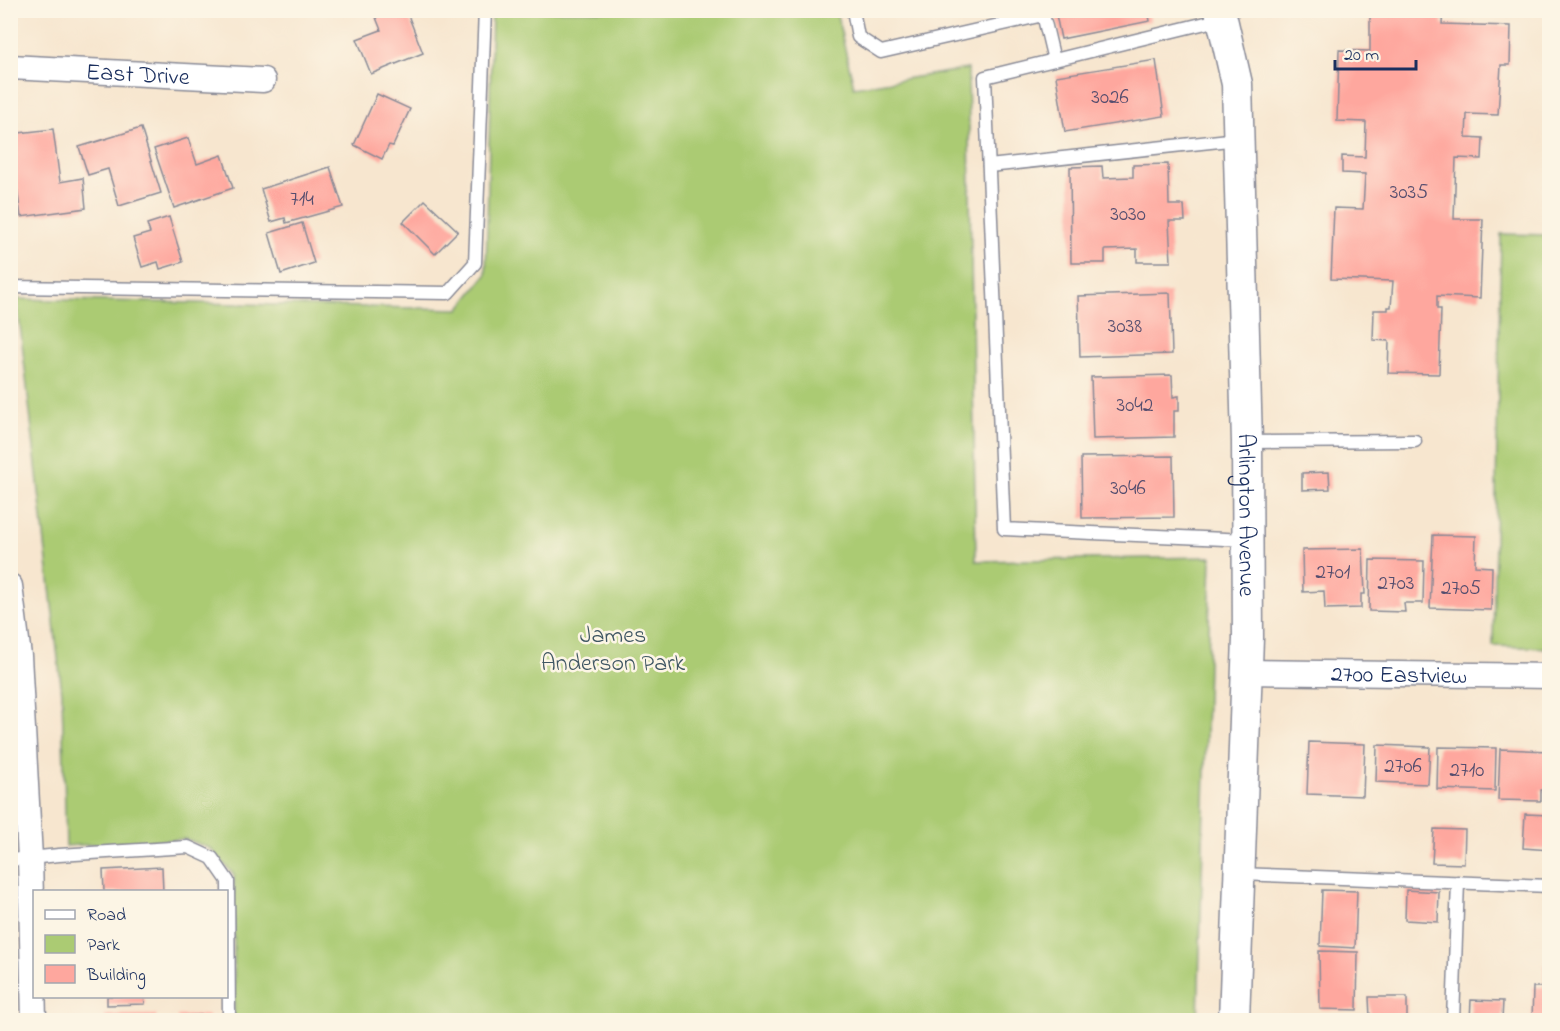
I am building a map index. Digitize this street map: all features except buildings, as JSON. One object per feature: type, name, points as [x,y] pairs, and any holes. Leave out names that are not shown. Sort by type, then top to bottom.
[{"type":"street","name":"Arlington Avenue","points":[[1221,15],[1238,84],[1247,442],[1247,672],[1234,1020]]},
{"type":"street","name":"East Drive","points":[[10,67],[263,80]]},
{"type":"street","points":[[10,586],[15,656],[20,859],[34,1020]]},
{"type":"street","name":"2700 Eastview","points":[[1247,672],[1550,676]]},
{"type":"lane","points":[[10,287],[448,294],[475,263],[485,10]]},
{"type":"lane","points":[[853,10],[858,37],[881,52],[1043,13],[1054,60]]},
{"type":"lane","points":[[1221,15],[985,77],[1004,529],[1247,540]]},
{"type":"lane","points":[[989,166],[1238,139]]},
{"type":"lane","points":[[1247,442],[1415,441]]},
{"type":"lane","points":[[20,859],[188,848],[212,858],[228,881],[229,1020]]},
{"type":"lane","points":[[1239,874],[1550,886]]},
{"type":"lane","points":[[1453,1020],[1458,882]]},
{"type":"green space","name":"James Anderson Park","points":[[492,11],[836,11],[854,87],[968,69],[976,561],[1211,557],[1198,1020],[234,1020],[234,875],[211,849],[186,839],[66,846],[62,693],[17,299],[459,309],[486,275]]},
{"type":"green space","points":[[1501,234],[1549,235],[1549,648],[1493,646]]}]
